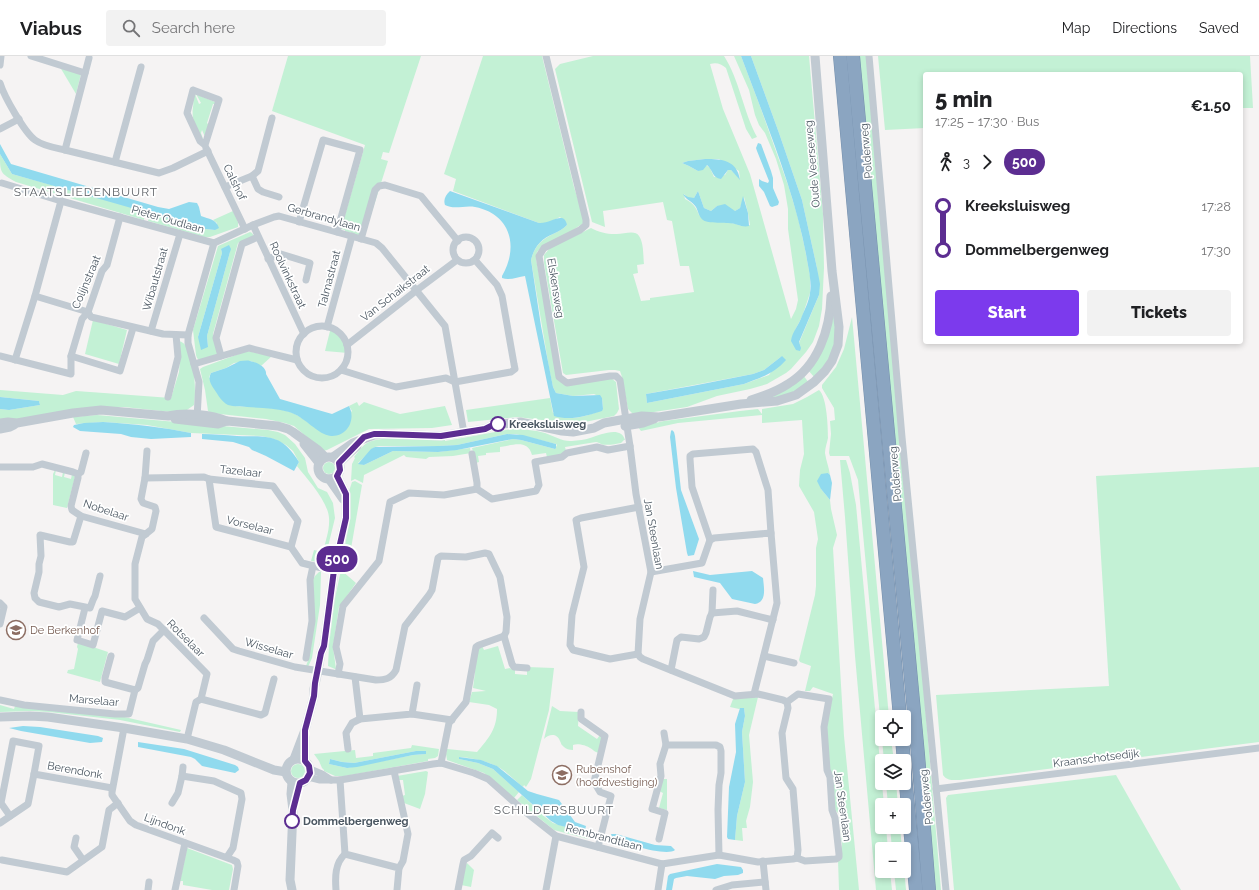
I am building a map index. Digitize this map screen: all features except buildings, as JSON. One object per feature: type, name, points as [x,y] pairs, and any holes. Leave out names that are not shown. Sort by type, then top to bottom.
[{"type":"highway","points":[[840,56],[899,710]]},
{"type":"highway","points":[[853,56],[918,755],[929,890]]},
{"type":"highway","points":[[907,790],[916,890]]},
{"type":"street","points":[[0,65],[1,56]]},
{"type":"street","points":[[31,56],[85,73]]},
{"type":"street","name":"Elskensweg","points":[[546,56],[586,220],[586,225],[580,230],[544,248],[539,256],[559,377],[567,383],[616,376],[620,380],[627,422]]},
{"type":"street","name":"Oude Veerseweg","points":[[741,404],[765,403],[796,395],[825,372],[832,361],[838,345],[839,327],[832,271],[815,56]]},
{"type":"street","name":"Polderweg","points":[[869,56],[903,444],[946,890]]},
{"type":"street","points":[[65,150],[89,58]]},
{"type":"street","points":[[115,162],[141,67]]},
{"type":"street","points":[[0,83],[2,91],[25,128],[35,140],[50,146],[159,173],[173,168],[207,148]]},
{"type":"street","name":"Calshof","points":[[207,148],[219,100],[193,90],[187,113],[200,141],[207,148],[245,229]]},
{"type":"street","points":[[0,129],[19,118]]},
{"type":"street","points":[[225,187],[258,172],[272,118]]},
{"type":"street","points":[[299,222],[323,140],[360,150],[337,232]]},
{"type":"street","points":[[252,176],[258,189],[279,197]]},
{"type":"street","name":"Pieter Oudlaan","points":[[0,184],[214,243]]},
{"type":"street","points":[[361,239],[375,190],[379,186],[385,186],[422,196],[458,240]]},
{"type":"street","points":[[0,356],[15,360],[35,296],[61,201]]},
{"type":"street","name":"Gerbrandylaan","points":[[214,243],[275,216],[376,243],[382,248],[445,326],[464,430]]},
{"type":"street","name":"Colijnstraat","points":[[15,360],[71,374],[71,356],[82,319],[88,312],[102,271],[107,265],[120,217]]},
{"type":"street","name":"Roolvinkstraat","points":[[253,225],[304,334]]},
{"type":"street","name":"Wibautstraat","points":[[151,331],[180,234]]},
{"type":"street","name":"Talmastraat","points":[[327,327],[352,236]]},
{"type":"street","points":[[222,356],[216,338],[242,244],[258,237]]},
{"type":"street","points":[[465,237],[476,242],[479,249],[478,256],[475,260],[465,263],[458,260],[454,255],[453,249],[458,240],[465,237]]},
{"type":"street","points":[[197,418],[199,382],[188,342],[188,335],[214,243]]},
{"type":"street","points":[[268,259],[281,254],[310,263],[306,280]]},
{"type":"street","name":"Van Schaikstraat","points":[[347,345],[416,290],[458,260]]},
{"type":"street","points":[[341,370],[396,387],[446,378],[455,382],[511,372],[515,369],[502,296],[497,285],[475,260]]},
{"type":"street","name":"Oude Veerseweg","points":[[741,404],[772,393],[789,384],[804,371],[817,354],[828,327],[831,312],[832,271]]},
{"type":"street","points":[[35,296],[88,312],[91,317],[133,328],[163,334],[188,335]]},
{"type":"street","points":[[327,327],[337,331],[343,337],[347,345],[348,354],[346,363],[341,370],[334,376],[326,378],[317,378],[308,374],[297,360],[296,354],[299,340],[304,334],[315,328],[327,327]]},
{"type":"street","points":[[71,356],[120,370],[133,328]]},
{"type":"street","points":[[168,397],[178,357],[176,335]]},
{"type":"street","points":[[194,364],[249,348],[297,360]]},
{"type":"street","points":[[0,423],[17,423],[73,413],[101,410],[168,416],[176,414],[197,418],[220,418],[227,421],[278,426],[288,429],[299,436],[329,460],[340,470],[333,477],[322,477],[318,471],[329,460],[364,437],[374,434],[431,435],[440,431],[464,430],[486,424],[493,425],[520,422],[573,432],[594,428],[605,428],[627,422],[647,422],[659,417],[741,404]]},
{"type":"street","name":"Jan Steenlaan","points":[[627,422],[639,506],[651,572],[640,619],[638,654]]},
{"type":"street","points":[[0,430],[17,423]]},
{"type":"street","points":[[338,674],[340,664],[336,646],[343,606],[380,561],[390,502],[409,493],[444,495],[477,489],[492,499],[536,491],[540,485],[535,462],[562,457],[567,454],[598,447],[608,450],[630,446]]},
{"type":"street","points":[[651,572],[702,563],[710,540],[692,487],[690,456],[693,454],[753,449],[756,452],[768,490],[777,603],[754,694]]},
{"type":"street","name":"Rotselaar","points":[[147,451],[145,478],[141,499],[143,503],[155,507],[156,511],[152,529],[142,536],[135,564],[135,599],[147,619],[158,624],[207,674],[200,699],[196,702],[187,739]]},
{"type":"street","name":"Nobelaar","points":[[86,452],[81,472],[78,474],[71,506],[72,510],[81,516],[146,534]]},
{"type":"street","points":[[472,454],[477,489]]},
{"type":"street","points":[[0,467],[33,467],[42,464],[78,474]]},
{"type":"street","points":[[145,478],[204,477],[209,479]]},
{"type":"street","points":[[305,730],[307,769],[303,782],[296,782],[288,778],[289,766],[305,730],[314,696],[320,684],[320,671],[325,654],[324,646],[334,570],[346,518],[346,502],[333,477]]},
{"type":"street","name":"Vorselaar","points":[[209,479],[216,527],[291,546]]},
{"type":"street","name":"Tazelaar","points":[[209,479],[273,486],[298,521],[291,546]]},
{"type":"street","points":[[639,506],[576,520],[584,567],[572,615],[570,645],[573,650],[610,659],[638,654],[643,659],[735,696],[754,694],[787,702],[788,708],[782,733],[786,778],[793,789],[798,850],[797,858]]},
{"type":"street","points":[[81,516],[73,542],[40,535],[41,556],[34,594],[35,598],[39,602],[59,607],[70,604],[125,617],[140,608]]},
{"type":"street","points":[[710,540],[714,538],[771,533]]},
{"type":"street","points":[[291,546],[302,563],[334,570]]},
{"type":"street","name":"Wisselaar","points":[[204,618],[234,649],[295,667],[384,680],[393,675],[396,670],[405,626],[432,590],[438,558],[441,556],[466,557],[485,553],[489,554],[491,557],[500,577],[507,617],[506,632],[504,636]]},
{"type":"street","name":"Wisselaar","points":[[306,658],[312,621],[310,580],[313,566]]},
{"type":"street","points":[[100,576],[77,640],[93,645],[102,611]]},
{"type":"street","points":[[671,670],[677,640],[681,637],[699,639],[704,637],[712,613],[713,590]]},
{"type":"street","points":[[0,603],[4,607],[0,624]]},
{"type":"street","points":[[712,613],[737,611],[773,620]]},
{"type":"street","name":"Marselaar","points":[[0,700],[24,705],[129,714],[153,641],[164,630]]},
{"type":"street","points":[[441,764],[449,723],[466,702],[476,647],[504,636],[507,644],[507,650],[514,667],[527,668]]},
{"type":"street","name":"Marselaar","points":[[111,656],[105,678],[106,682],[137,689]]},
{"type":"street","points":[[764,656],[794,663]]},
{"type":"street","points":[[355,676],[360,719]]},
{"type":"street","points":[[200,699],[261,715],[265,713],[274,679]]},
{"type":"street","points":[[412,714],[417,686]]},
{"type":"street","name":"Jan Steenlaan","points":[[787,702],[798,694],[828,699],[829,702],[824,727],[827,770],[830,777],[832,810],[835,818],[838,857],[836,859],[805,861],[797,858]]},
{"type":"street","points":[[581,712],[581,719],[605,736],[594,782],[600,792],[612,796],[598,847]]},
{"type":"street","points":[[348,749],[346,733],[352,723],[360,719],[412,714],[452,720]]},
{"type":"street","points":[[0,717],[48,717],[124,728],[187,739],[224,750],[255,762],[289,766],[298,759],[307,769]]},
{"type":"street","points":[[112,788],[124,728]]},
{"type":"street","points":[[659,839],[665,814],[652,809],[661,776],[660,764],[666,745],[664,733]]},
{"type":"street","name":"Berendonk","points":[[0,823],[28,804],[39,746],[13,741],[2,803],[10,816]]},
{"type":"street","points":[[666,745],[716,745],[720,747],[722,774],[719,785],[718,810],[719,855]]},
{"type":"street","name":"Kraanschotsedijk","points":[[936,789],[1259,748]]},
{"type":"street","name":"Rembrandtlaan","points":[[307,769],[320,780],[340,780],[433,764],[441,764],[474,773],[488,780],[556,836],[662,864],[719,855],[758,862],[797,858]]},
{"type":"street","points":[[172,803],[178,793],[183,767]]},
{"type":"street","points":[[394,771],[408,834],[403,860],[399,868],[396,890]]},
{"type":"street","name":"Berendonk","points":[[34,774],[112,788]]},
{"type":"street","points":[[182,776],[214,781],[242,793],[233,848],[227,858],[237,862],[238,866],[234,890]]},
{"type":"street","points":[[340,780],[345,854]]},
{"type":"street","points":[[292,890],[290,880],[293,810],[296,782]]},
{"type":"street","name":"Lijndonk","points":[[112,788],[112,795],[132,824],[227,858]]},
{"type":"street","points":[[2,860],[67,872],[102,848],[109,810],[118,803]]},
{"type":"street","points":[[458,890],[464,860],[470,856],[492,833],[498,838]]},
{"type":"street","points":[[546,890],[556,836]]},
{"type":"street","points":[[76,838],[74,847],[83,860]]},
{"type":"street","points":[[175,890],[185,843]]},
{"type":"street","points":[[345,854],[399,868]]},
{"type":"street","points":[[336,890],[335,873],[341,857],[345,854]]},
{"type":"street","points":[[763,862],[766,890]]},
{"type":"street","points":[[658,890],[662,864]]},
{"type":"street","points":[[287,890],[290,880]]},
{"type":"street","points":[[148,890],[149,882]]},
{"type":"street","points":[[716,890],[732,885],[765,882]]},
{"type":"green space","points":[[288,56],[421,56],[389,153],[383,152],[381,159],[388,161],[364,237],[341,229],[365,145],[272,111]]},
{"type":"green space","points":[[483,56],[542,56],[574,187],[585,222],[570,232],[543,246],[537,252],[536,259],[559,380],[611,378],[616,382],[619,409],[614,416],[575,424],[517,417],[468,422],[466,410],[550,398],[553,413],[570,418],[584,416],[603,409],[602,398],[594,394],[573,396],[556,393],[553,387],[549,368],[531,260],[534,251],[542,241],[567,225],[560,217],[548,223],[539,223],[453,191],[456,179],[444,174]]},
{"type":"green space","points":[[593,56],[724,56],[734,76],[748,117],[757,137],[752,139],[746,129],[726,68],[715,63],[710,64],[723,109],[750,174],[791,319],[796,309],[798,300],[788,229],[788,209],[784,185],[776,159],[765,133],[759,125],[749,90],[734,56],[741,56],[789,188],[805,249],[810,276],[810,293],[802,317],[795,330],[799,343],[819,295],[817,268],[802,200],[751,56],[809,56],[823,214],[824,268],[822,309],[819,326],[813,342],[806,352],[786,373],[767,384],[717,396],[687,407],[634,415],[628,409],[620,371],[609,370],[566,375],[563,373],[544,263],[544,255],[550,248],[591,228],[609,234],[635,233],[641,239],[643,250],[644,264],[637,265],[638,273],[633,274],[641,301],[650,300],[650,298],[694,292],[689,266],[680,266],[672,221],[667,220],[663,202],[603,211],[605,227],[592,222],[555,69],[560,64]],"holes":[[[705,159],[719,159],[739,171],[740,179],[731,170],[728,170],[725,175],[714,177],[710,168],[706,165],[698,171],[682,163]],[[698,191],[704,208],[711,211],[717,206],[735,211],[740,208],[744,197],[750,225],[743,226],[699,215],[694,206],[685,199],[684,194],[688,198],[694,198]],[[782,356],[769,375],[744,384],[647,403],[646,394],[753,374],[764,370]]]},
{"type":"green space","points":[[858,56],[869,56],[941,890],[934,890]]},
{"type":"green space","points":[[878,56],[1250,56],[1253,108],[1243,108],[1243,72],[923,72],[923,128],[885,130]]},
{"type":"green space","points":[[60,67],[81,74],[76,94]]},
{"type":"green space","points":[[195,94],[199,104],[201,103],[196,94],[215,102],[207,123],[209,125],[205,137],[202,130],[201,133],[203,139],[200,138],[193,119],[193,99]]},
{"type":"green space","points":[[0,154],[12,174],[145,211],[144,220],[16,182],[2,172],[0,165]]},
{"type":"green space","points":[[233,211],[238,222],[238,227],[210,237],[204,237],[148,221],[150,213],[205,229],[215,230],[217,223],[213,220]]},
{"type":"green space","points":[[250,232],[254,236],[238,243],[213,334],[218,355],[199,360],[196,355],[193,330],[218,246]],"holes":[[[221,249],[230,252],[207,336],[208,347],[198,337],[222,253]]]},
{"type":"green space","points":[[834,305],[837,334],[831,356],[815,378],[808,370]]},
{"type":"green space","points":[[852,317],[888,710],[879,710],[858,480],[849,456],[830,456],[829,453],[831,434],[830,421],[835,420],[834,408],[822,388],[822,385],[836,367],[844,349]]},
{"type":"green space","points":[[93,320],[127,330],[119,364],[85,354]]},
{"type":"green space","points":[[333,329],[344,339],[347,345],[348,353],[325,351],[330,331]]},
{"type":"green space","points":[[179,341],[184,344],[188,350],[195,380],[194,405],[184,412],[124,407],[96,408],[12,420],[0,420],[0,409],[9,410],[40,405],[39,401],[0,397],[0,390],[63,395],[76,391],[171,398],[179,372]]},
{"type":"green space","points":[[247,351],[272,356],[261,366],[251,361],[234,363],[226,368],[211,373],[209,377],[233,406],[269,408],[290,412],[325,434],[352,411],[349,406],[357,402],[359,406],[364,402],[400,414],[445,406],[452,425],[432,428],[369,429],[323,451],[294,426],[266,419],[211,413],[208,411],[200,369]]},
{"type":"green space","points":[[803,375],[809,383],[805,387],[778,398],[770,396]]},
{"type":"green space","points":[[819,390],[824,399],[828,427],[828,438],[825,453],[830,475],[828,473],[821,489],[830,500],[837,535],[833,548],[844,736],[859,890],[839,890],[838,860],[842,845],[839,814],[835,810],[829,768],[826,731],[833,694],[813,687],[810,691],[805,691],[811,666],[800,662],[799,660],[815,595],[816,548],[818,539],[814,512],[799,486],[800,470],[804,454],[802,420],[762,423],[762,415],[678,423],[641,431],[638,427],[664,421],[758,409],[762,414],[762,409],[793,404]]},
{"type":"green space","points":[[97,415],[268,430],[285,435],[295,444],[305,458],[308,472],[318,488],[327,492],[333,503],[335,518],[324,563],[311,561],[314,550],[323,552],[329,527],[328,511],[316,490],[297,466],[299,462],[293,451],[286,445],[274,439],[262,436],[191,433],[147,425],[103,422],[76,424],[73,417]]},
{"type":"green space","points":[[512,429],[541,432],[569,441],[586,439],[604,433],[615,432],[623,435],[625,440],[621,443],[611,445],[603,445],[596,442],[565,447],[566,451],[561,455],[547,457],[546,453],[532,455],[530,450],[524,445],[510,445],[500,447],[500,452],[486,453],[486,455],[478,456],[479,462],[476,463],[472,448],[513,439],[555,449],[557,445],[516,434],[507,434],[457,445],[379,446],[375,447],[358,463],[364,465],[393,451],[438,452],[470,448],[471,453],[453,456],[429,457],[426,459],[406,457],[404,455],[364,475],[363,483],[355,479],[351,481],[354,457],[363,446],[373,441],[404,438],[445,439],[445,441]]},
{"type":"green space","points":[[840,460],[846,460],[856,505],[875,710],[875,746],[878,746],[879,754],[875,754],[875,790],[883,790],[883,798],[875,798],[875,834],[887,834],[887,842],[875,842],[875,878],[891,878],[892,890],[876,890],[855,656]]},
{"type":"green space","points":[[327,462],[331,462],[335,468],[331,474],[327,474],[323,470],[323,466]]},
{"type":"green space","points":[[1259,467],[1259,742],[960,780],[950,780],[943,775],[936,695],[1109,686],[1096,476]]},
{"type":"green space","points":[[55,470],[55,475],[62,477],[63,472],[65,472],[64,477],[71,479],[72,474],[75,477],[67,508],[53,505],[53,474]]},
{"type":"green space","points":[[355,481],[362,485],[348,566],[343,567],[341,566],[350,518],[348,494],[352,482]]},
{"type":"green space","points":[[341,570],[356,583],[339,607],[333,647],[335,669],[328,666],[329,645],[335,598]]},
{"type":"green space","points":[[319,572],[321,572],[320,605],[312,658],[308,667],[306,666],[309,658],[313,580]]},
{"type":"green space","points":[[78,642],[108,652],[100,682],[67,673],[68,670],[74,669]]},
{"type":"green space","points":[[482,646],[484,650],[498,646],[505,669],[510,668],[515,670],[515,674],[527,675],[527,667],[554,668],[549,710],[531,779],[526,787],[524,785],[523,787],[506,772],[490,763],[459,757],[459,759],[478,763],[493,769],[519,792],[514,798],[484,773],[447,760],[447,749],[477,752],[489,738],[496,722],[497,709],[489,705],[469,702],[472,692],[486,691],[473,688],[477,651]]},
{"type":"green space","points":[[758,697],[749,735],[753,782],[750,807],[746,821],[747,828],[742,828],[743,841],[735,840],[737,816],[745,782],[742,732],[745,716],[744,708],[739,709],[730,707],[733,699]]},
{"type":"green space","points":[[0,705],[14,709],[15,706],[120,716],[181,730],[180,732],[120,720],[49,712],[0,712]]},
{"type":"green space","points":[[552,706],[560,711],[579,712],[578,726],[597,739],[600,735],[603,739],[599,753],[579,744],[573,745],[573,750],[569,750],[562,745],[559,738],[553,735],[550,735],[544,739]]},
{"type":"green space","points":[[412,745],[439,749],[438,756],[428,759],[428,761],[345,776],[335,776],[324,771],[314,754],[355,750],[356,758],[373,756],[373,753],[411,748]],"holes":[[[416,751],[426,751],[426,754],[413,755],[347,768],[329,764],[330,759],[354,763]]]},
{"type":"green space","points":[[883,746],[892,746],[893,754],[883,754]]},
{"type":"green space","points":[[298,764],[303,766],[305,771],[303,776],[298,778],[293,776],[291,771],[293,766]]},
{"type":"green space","points":[[426,771],[428,772],[425,794],[420,809],[404,803],[402,796],[405,795],[403,780],[398,780],[397,776]]},
{"type":"green space","points":[[1116,775],[1181,890],[954,890],[946,798],[948,795]]},
{"type":"green space","points":[[662,779],[667,779],[667,810],[659,808],[663,793],[659,791]]},
{"type":"green space","points":[[887,790],[897,790],[897,798],[887,798]]},
{"type":"green space","points":[[522,795],[553,823],[589,833],[588,839],[554,830],[517,800]]},
{"type":"green space","points":[[891,834],[901,834],[901,842],[891,842]]},
{"type":"green space","points":[[187,848],[232,865],[233,869],[229,890],[212,890],[183,885],[183,881],[180,881]]},
{"type":"green space","points":[[467,863],[474,870],[471,887],[461,885]]},
{"type":"green space","points":[[895,878],[905,878],[906,890],[896,890]]},
{"type":"water","points":[[741,56],[751,56],[779,133],[802,200],[817,268],[820,284],[819,295],[799,342],[801,348],[800,351],[796,350],[791,341],[807,305],[809,296],[810,279],[806,254],[794,204],[786,179],[769,129]]},
{"type":"water","points":[[758,143],[761,144],[771,171],[773,188],[779,202],[778,205],[772,207],[759,186],[759,179],[768,183],[769,181],[756,148]]},
{"type":"water","points":[[0,144],[11,164],[158,207],[169,209],[189,202],[197,203],[201,216],[214,221],[219,228],[215,230],[205,229],[12,174],[0,154]]},
{"type":"water","points":[[705,159],[717,159],[728,162],[736,168],[740,180],[731,170],[728,170],[721,179],[714,175],[707,165],[703,170],[698,171],[682,163]]},
{"type":"water","points":[[450,191],[539,223],[563,218],[567,225],[545,238],[534,251],[531,260],[541,326],[553,387],[556,393],[573,396],[600,395],[602,398],[602,411],[572,418],[554,416],[525,276],[511,279],[502,278],[510,254],[508,233],[504,224],[497,217],[487,211],[475,207],[452,207],[445,205],[445,197]]},
{"type":"water","points":[[698,191],[704,208],[711,211],[717,206],[725,204],[735,211],[740,208],[743,196],[748,213],[749,226],[703,220],[693,203],[683,194],[694,198]]},
{"type":"water","points":[[229,245],[231,249],[207,336],[208,347],[201,350],[198,337],[222,253],[221,249]]},
{"type":"water","points":[[782,356],[786,360],[782,365],[756,380],[744,384],[647,403],[646,394],[753,374],[764,370]]},
{"type":"water","points":[[240,361],[252,362],[263,367],[280,399],[332,414],[349,406],[352,416],[349,426],[342,434],[331,436],[326,435],[300,417],[289,412],[226,404],[213,387],[210,381],[210,375],[211,373]]},
{"type":"water","points":[[0,397],[39,401],[40,405],[9,410],[0,409]]},
{"type":"water","points":[[103,422],[180,431],[191,433],[191,437],[151,439],[131,437],[121,434],[80,431],[73,427],[74,425],[84,423]]},
{"type":"water","points":[[672,430],[675,436],[681,490],[699,539],[694,555],[688,556],[676,488],[670,437]]},
{"type":"water","points":[[202,434],[273,438],[286,446],[299,462],[294,471],[252,450],[249,447],[233,442],[202,439]]},
{"type":"water","points":[[507,434],[523,435],[556,444],[556,448],[513,439],[457,450],[438,452],[393,451],[364,465],[358,464],[371,449],[375,447],[457,445]]},
{"type":"water","points":[[828,473],[832,483],[830,500],[821,489],[817,481],[821,474]]},
{"type":"water","points":[[693,571],[710,575],[752,571],[763,578],[763,598],[759,603],[755,604],[732,599],[720,583],[694,577]]},
{"type":"water","points":[[740,708],[744,708],[745,716],[742,732],[745,782],[737,816],[735,840],[728,839],[727,837],[729,787],[736,752],[735,724]]},
{"type":"water","points":[[23,726],[40,727],[103,738],[102,742],[90,743],[9,728]]},
{"type":"water","points":[[138,742],[184,749],[235,765],[239,770],[235,773],[202,766],[191,757],[138,747]]},
{"type":"water","points":[[416,751],[426,751],[426,754],[413,755],[357,767],[347,768],[329,764],[330,759],[354,763]]},
{"type":"water","points":[[459,757],[481,760],[497,766],[528,791],[559,800],[575,822],[586,826],[585,830],[581,831],[558,825],[551,821],[493,769],[478,763],[459,759]]},
{"type":"water","points":[[611,834],[616,834],[655,845],[671,846],[675,850],[663,852],[645,849],[613,840]]},
{"type":"water","points":[[717,864],[741,867],[743,873],[715,879],[687,876],[676,878],[674,879],[672,890],[666,890],[668,876],[670,874]]},
{"type":"bus line","name":"500","points":[[292,821],[293,810],[300,783],[306,780],[310,773],[309,766],[305,761],[305,730],[314,696],[321,653],[324,646],[334,570],[346,518],[346,494],[337,476],[340,470],[339,463],[364,437],[374,434],[441,436],[485,429],[498,424]]},
{"type":"place","name":"Kreeksluisweg","points":[[498,424]]},
{"type":"place","name":"De Berkenhof","points":[[16,630]]},
{"type":"place","name":"Rubenshof (hoofdvestiging)","points":[[562,775]]},
{"type":"place","name":"Dommelbergenweg","points":[[292,821]]},
{"type":"district","name":"STAATSLIEDENBUURT","points":[[86,192]]},
{"type":"district","name":"SCHILDERSBUURT","points":[[554,810]]}]
